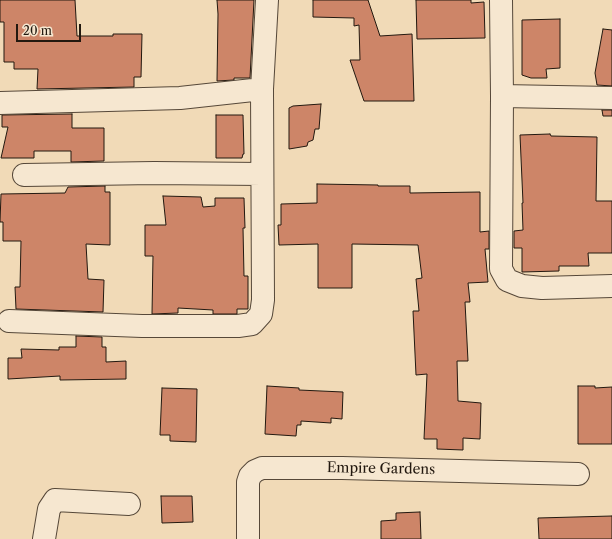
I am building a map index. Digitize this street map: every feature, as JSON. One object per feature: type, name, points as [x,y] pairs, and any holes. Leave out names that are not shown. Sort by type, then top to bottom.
[{"type":"street","points":[[9,321],[142,326],[238,326],[252,324],[261,314],[263,300],[262,89],[267,0]]},
{"type":"street","points":[[501,0],[501,269],[507,280],[522,286],[542,288],[612,286]]},
{"type":"street","points":[[0,103],[180,98],[262,89]]},
{"type":"street","points":[[502,96],[612,98]]},
{"type":"street","points":[[24,175],[154,173],[262,174]]},
{"type":"street","name":"Empire Gardens","points":[[248,539],[248,482],[250,476],[255,471],[262,468],[342,468],[578,474]]},
{"type":"street","points":[[44,539],[49,509],[55,500],[129,504]]},
{"type":"building","points":[[0,0],[75,0],[77,36],[142,34],[141,77],[134,77],[134,87],[37,89],[38,69],[14,69],[14,62],[4,62],[4,22],[0,22]]},
{"type":"building","points":[[217,0],[254,0],[250,78],[234,78],[234,80],[217,81]]},
{"type":"building","points":[[313,0],[368,0],[380,36],[412,34],[414,101],[364,101],[350,60],[360,60],[359,25],[354,26],[354,18],[313,17]]},
{"type":"building","points":[[416,0],[471,0],[471,3],[484,2],[485,38],[417,39]]},
{"type":"building","points":[[560,19],[560,68],[546,69],[547,78],[531,78],[522,75],[522,20]]},
{"type":"building","points":[[603,29],[612,30],[612,86],[597,85],[595,73]]},
{"type":"building","points":[[321,104],[319,129],[315,129],[313,140],[308,142],[307,146],[289,149],[289,108],[293,106]]},
{"type":"building","points":[[602,110],[612,110],[612,116],[603,116]]},
{"type":"building","points":[[72,114],[72,128],[104,128],[104,161],[71,162],[71,151],[34,151],[34,158],[1,158],[8,127],[2,127],[2,115]]},
{"type":"building","points":[[216,115],[243,115],[244,154],[242,158],[216,158]]},
{"type":"building","points":[[550,134],[551,136],[597,137],[596,201],[612,201],[612,253],[588,253],[589,266],[559,266],[559,271],[522,272],[522,248],[514,248],[514,231],[523,230],[520,135]]},
{"type":"building","points":[[317,184],[410,186],[410,193],[480,192],[480,232],[489,231],[489,249],[485,249],[488,282],[468,283],[470,302],[465,302],[468,361],[457,361],[458,401],[481,403],[480,439],[463,438],[463,450],[437,449],[437,439],[424,439],[427,374],[416,375],[413,311],[419,311],[416,279],[422,278],[418,245],[352,244],[352,288],[318,288],[318,244],[279,245],[278,225],[281,225],[281,204],[317,203]]},
{"type":"building","points":[[105,186],[105,192],[110,192],[110,245],[86,244],[88,279],[104,280],[103,312],[16,309],[15,287],[20,287],[21,241],[3,241],[3,222],[0,222],[1,194],[65,193],[68,187]]},
{"type":"building","points":[[163,196],[201,197],[203,207],[215,206],[215,198],[244,198],[244,276],[248,276],[248,309],[237,309],[237,314],[213,314],[213,310],[178,308],[178,313],[152,314],[153,256],[145,256],[145,225],[166,225]]},
{"type":"building","points":[[76,336],[102,337],[102,347],[106,347],[106,362],[126,361],[126,379],[60,380],[60,376],[8,379],[8,358],[22,358],[21,349],[59,350],[59,347],[76,347]]},
{"type":"building","points":[[267,386],[299,388],[299,390],[343,392],[342,419],[331,418],[331,423],[301,421],[301,425],[297,425],[296,436],[265,434]]},
{"type":"building","points":[[578,386],[595,386],[595,388],[612,387],[612,444],[578,444]]},
{"type":"building","points":[[162,388],[197,389],[196,442],[170,441],[170,435],[160,435]]},
{"type":"building","points":[[161,496],[192,496],[193,522],[162,523]]},
{"type":"building","points":[[420,512],[421,539],[381,539],[381,521],[396,520],[396,513]]},
{"type":"building","points":[[612,516],[612,539],[539,539],[538,518]]}]
